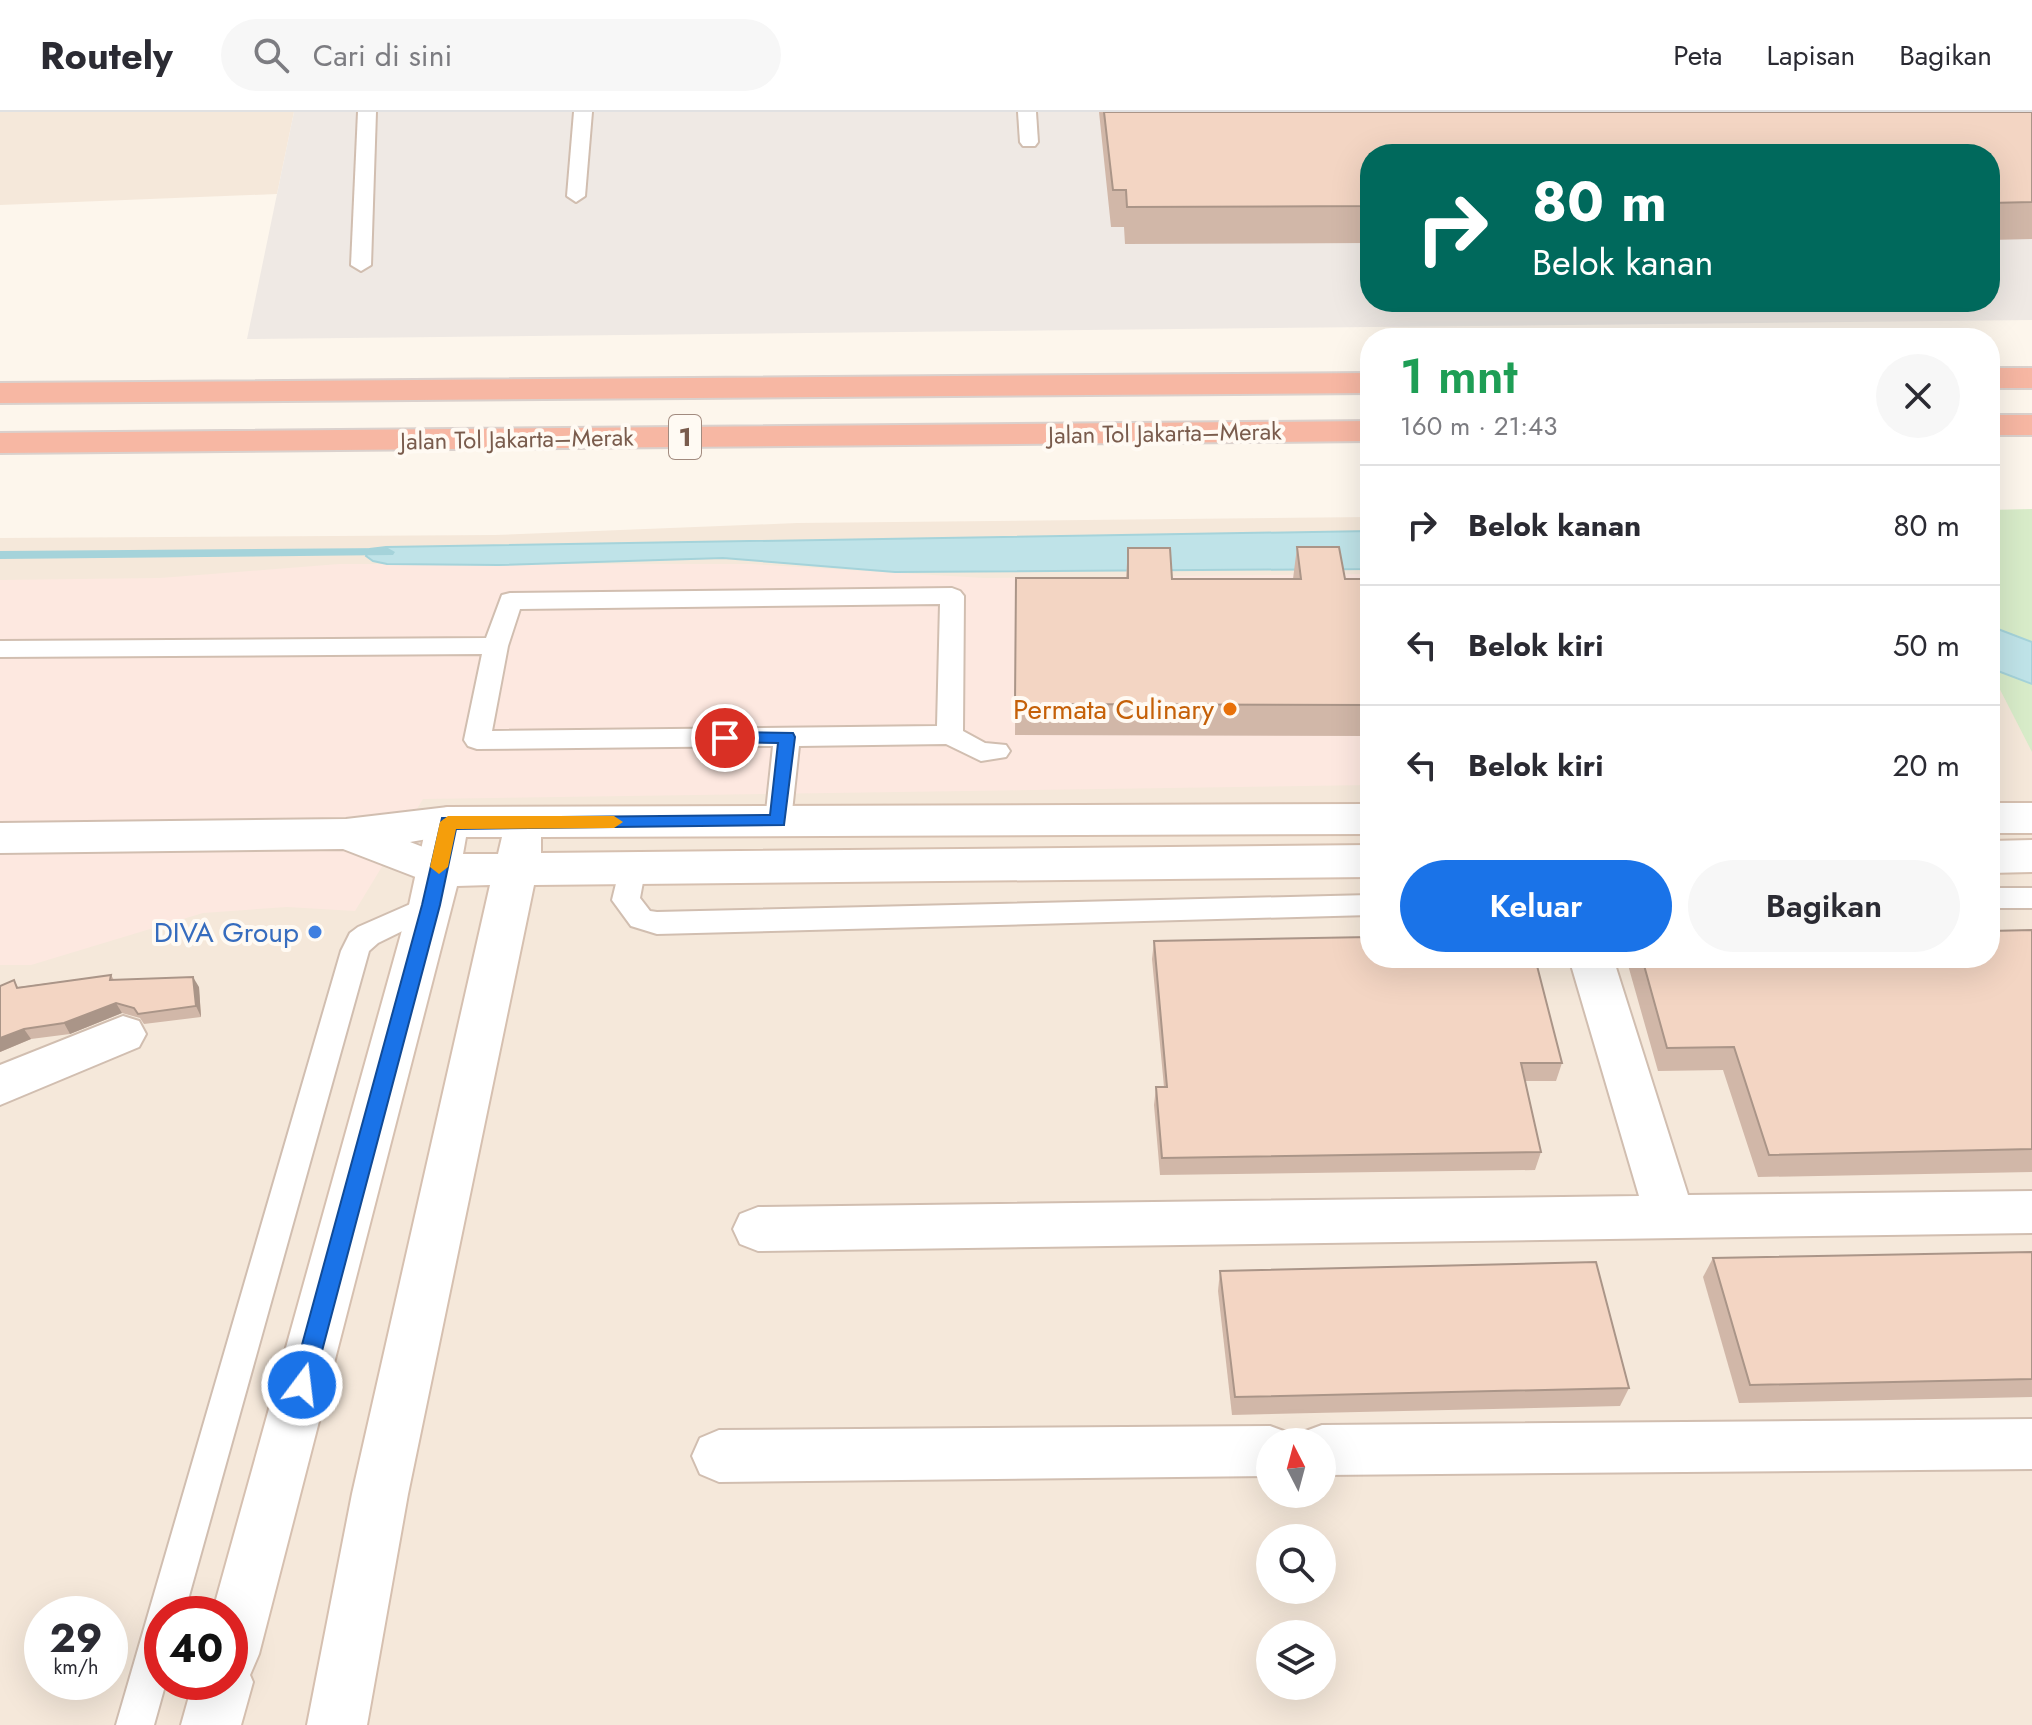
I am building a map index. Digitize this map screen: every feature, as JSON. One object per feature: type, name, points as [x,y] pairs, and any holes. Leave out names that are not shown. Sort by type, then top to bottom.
[{"type":"highway","points":[[2000,378],[2032,378]]},
{"type":"highway","name":"Jalan Tol Jakarta–Merak","points":[[0,393],[1360,383]]},
{"type":"highway","points":[[2000,425],[2032,425]]},
{"type":"highway","name":"Jalan Tol Jakarta–Merak","points":[[0,443],[1360,431]]},
{"type":"street","points":[[2000,818],[2032,818]]},
{"type":"street","points":[[0,838],[346,834],[448,822],[1360,819]]},
{"type":"street","points":[[246,1596],[435,888],[448,822]]},
{"type":"street","points":[[337,1725],[380,1494],[526,822]]},
{"type":"street","points":[[346,834],[435,888],[515,869],[1360,861]]},
{"type":"street","points":[[2000,857],[2032,856]]},
{"type":"street","points":[[1594,968],[1670,1217]]},
{"type":"street","points":[[0,1086],[123,1034]]},
{"type":"street","points":[[758,1229],[2032,1212]]},
{"type":"street","points":[[1336,1450],[2032,1444]]},
{"type":"street","points":[[719,1456],[1256,1451]]},
{"type":"street","points":[[211,1725],[218,1700]]},
{"type":"lane","points":[[361,265],[367,112]]},
{"type":"lane","points":[[576,196],[583,112]]},
{"type":"lane","points":[[1027,112],[1029,142]]},
{"type":"lane","points":[[950,735],[952,596],[510,601],[496,646],[477,740],[950,735],[981,752],[997,751]]},
{"type":"lane","points":[[0,649],[496,646]]},
{"type":"lane","points":[[778,821],[787,737]]},
{"type":"lane","points":[[632,866],[626,900],[641,919],[657,923],[1360,905]]},
{"type":"lane","points":[[171,1596],[355,951],[360,941],[435,888]]},
{"type":"lane","points":[[2000,898],[2032,898]]},
{"type":"lane","points":[[135,1725],[144,1693]]},
{"type":"shaded area","points":[[0,112],[294,112],[277,194],[0,205]]},
{"type":"shaded area","points":[[294,112],[2032,112],[2032,320],[247,339]]},
{"type":"shaded area","points":[[2000,511],[2032,511],[2032,1725],[0,1725],[0,538],[495,535],[797,523],[1360,517],[1360,968],[2000,968]]},
{"type":"shaded area","points":[[339,564],[751,564],[984,578],[1360,574],[1360,785],[423,799],[355,911],[287,907],[203,913],[31,965],[0,965],[0,580],[160,578]]},
{"type":"green space","points":[[2032,509],[2032,752],[2000,690],[2000,510]]},
{"type":"water","points":[[1360,531],[1360,569],[895,572],[723,558],[498,565],[387,564],[366,556],[370,549]]},
{"type":"water","points":[[2000,630],[2032,642],[2032,684],[2000,672]]},
{"type":"building","points":[[1104,112],[2032,112],[2032,202],[2000,203],[2000,144],[1360,144],[1360,206],[1127,207],[1126,190],[1113,190]]},
{"type":"building","points":[[1297,547],[1339,547],[1345,579],[1360,579],[1360,705],[1015,704],[1016,578],[1128,578],[1128,548],[1170,548],[1172,579],[1301,579]]},
{"type":"building","points":[[2032,930],[2032,1149],[1769,1155],[1734,1047],[1667,1048],[1645,968],[2000,968],[2000,931]]},
{"type":"building","points":[[1360,937],[1360,968],[1538,968],[1562,1063],[1521,1063],[1541,1152],[1162,1158],[1156,1087],[1167,1087],[1154,941]]},
{"type":"building","points":[[111,975],[110,980],[193,977],[196,1006],[138,1014],[134,1008],[116,1003],[64,1023],[24,1029],[0,1038],[0,986],[14,980],[17,988]]},
{"type":"building","points":[[2032,1252],[2032,1379],[1750,1385],[1713,1258]]},
{"type":"building","points":[[1596,1262],[1629,1388],[1235,1397],[1220,1271]]},
{"type":"waterway","points":[[0,555],[388,552]]},
{"type":"slow traffic","points":[[439,867],[448,822],[614,822]]},
{"type":"place","name":"Permata Culinary","points":[[1230,709]]},
{"type":"place","name":"DIVA Group","points":[[315,932]]},
{"type":"route","points":[[302,1385],[431,905],[448,822],[778,821],[787,737],[725,738]]}]
